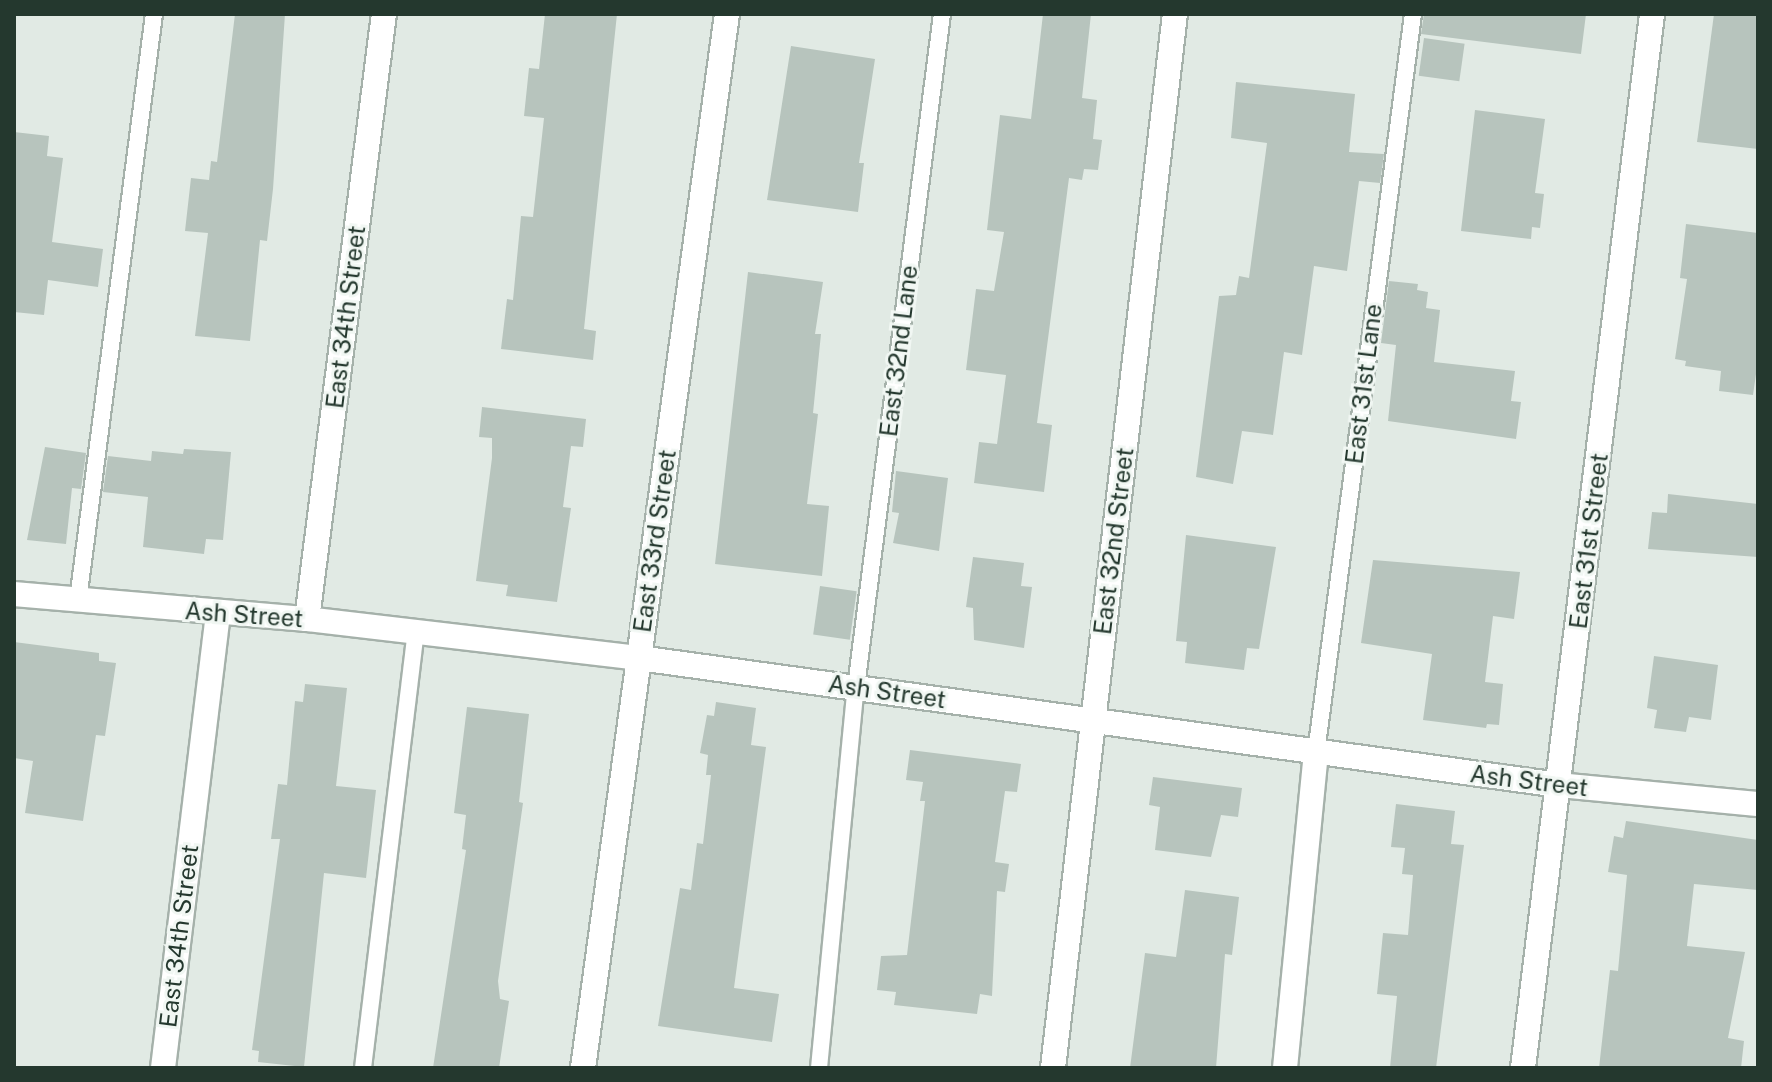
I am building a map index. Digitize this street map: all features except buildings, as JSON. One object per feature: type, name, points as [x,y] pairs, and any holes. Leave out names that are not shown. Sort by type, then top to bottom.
[{"type":"street","name":"East 34th Street","points":[[307,619],[384,14]]},
{"type":"street","name":"East 33rd Street","points":[[583,1068],[727,14]]},
{"type":"street","name":"East 32nd Street","points":[[1053,1068],[1175,14]]},
{"type":"street","name":"East 31st Street","points":[[1523,1068],[1652,14]]},
{"type":"street","name":"Ash Street","points":[[14,594],[218,614],[307,619],[639,658],[1559,785],[1758,804]]},
{"type":"street","name":"East 34th Street","points":[[163,1068],[218,614]]},
{"type":"street","points":[[1285,1068],[1316,753]]},
{"type":"lane","points":[[78,600],[154,14]]},
{"type":"lane","name":"East 32nd Lane","points":[[819,1068],[856,687],[942,14]]},
{"type":"lane","name":"East 31st Lane","points":[[1316,753],[1413,14]]},
{"type":"lane","points":[[363,1068],[416,632]]}]
